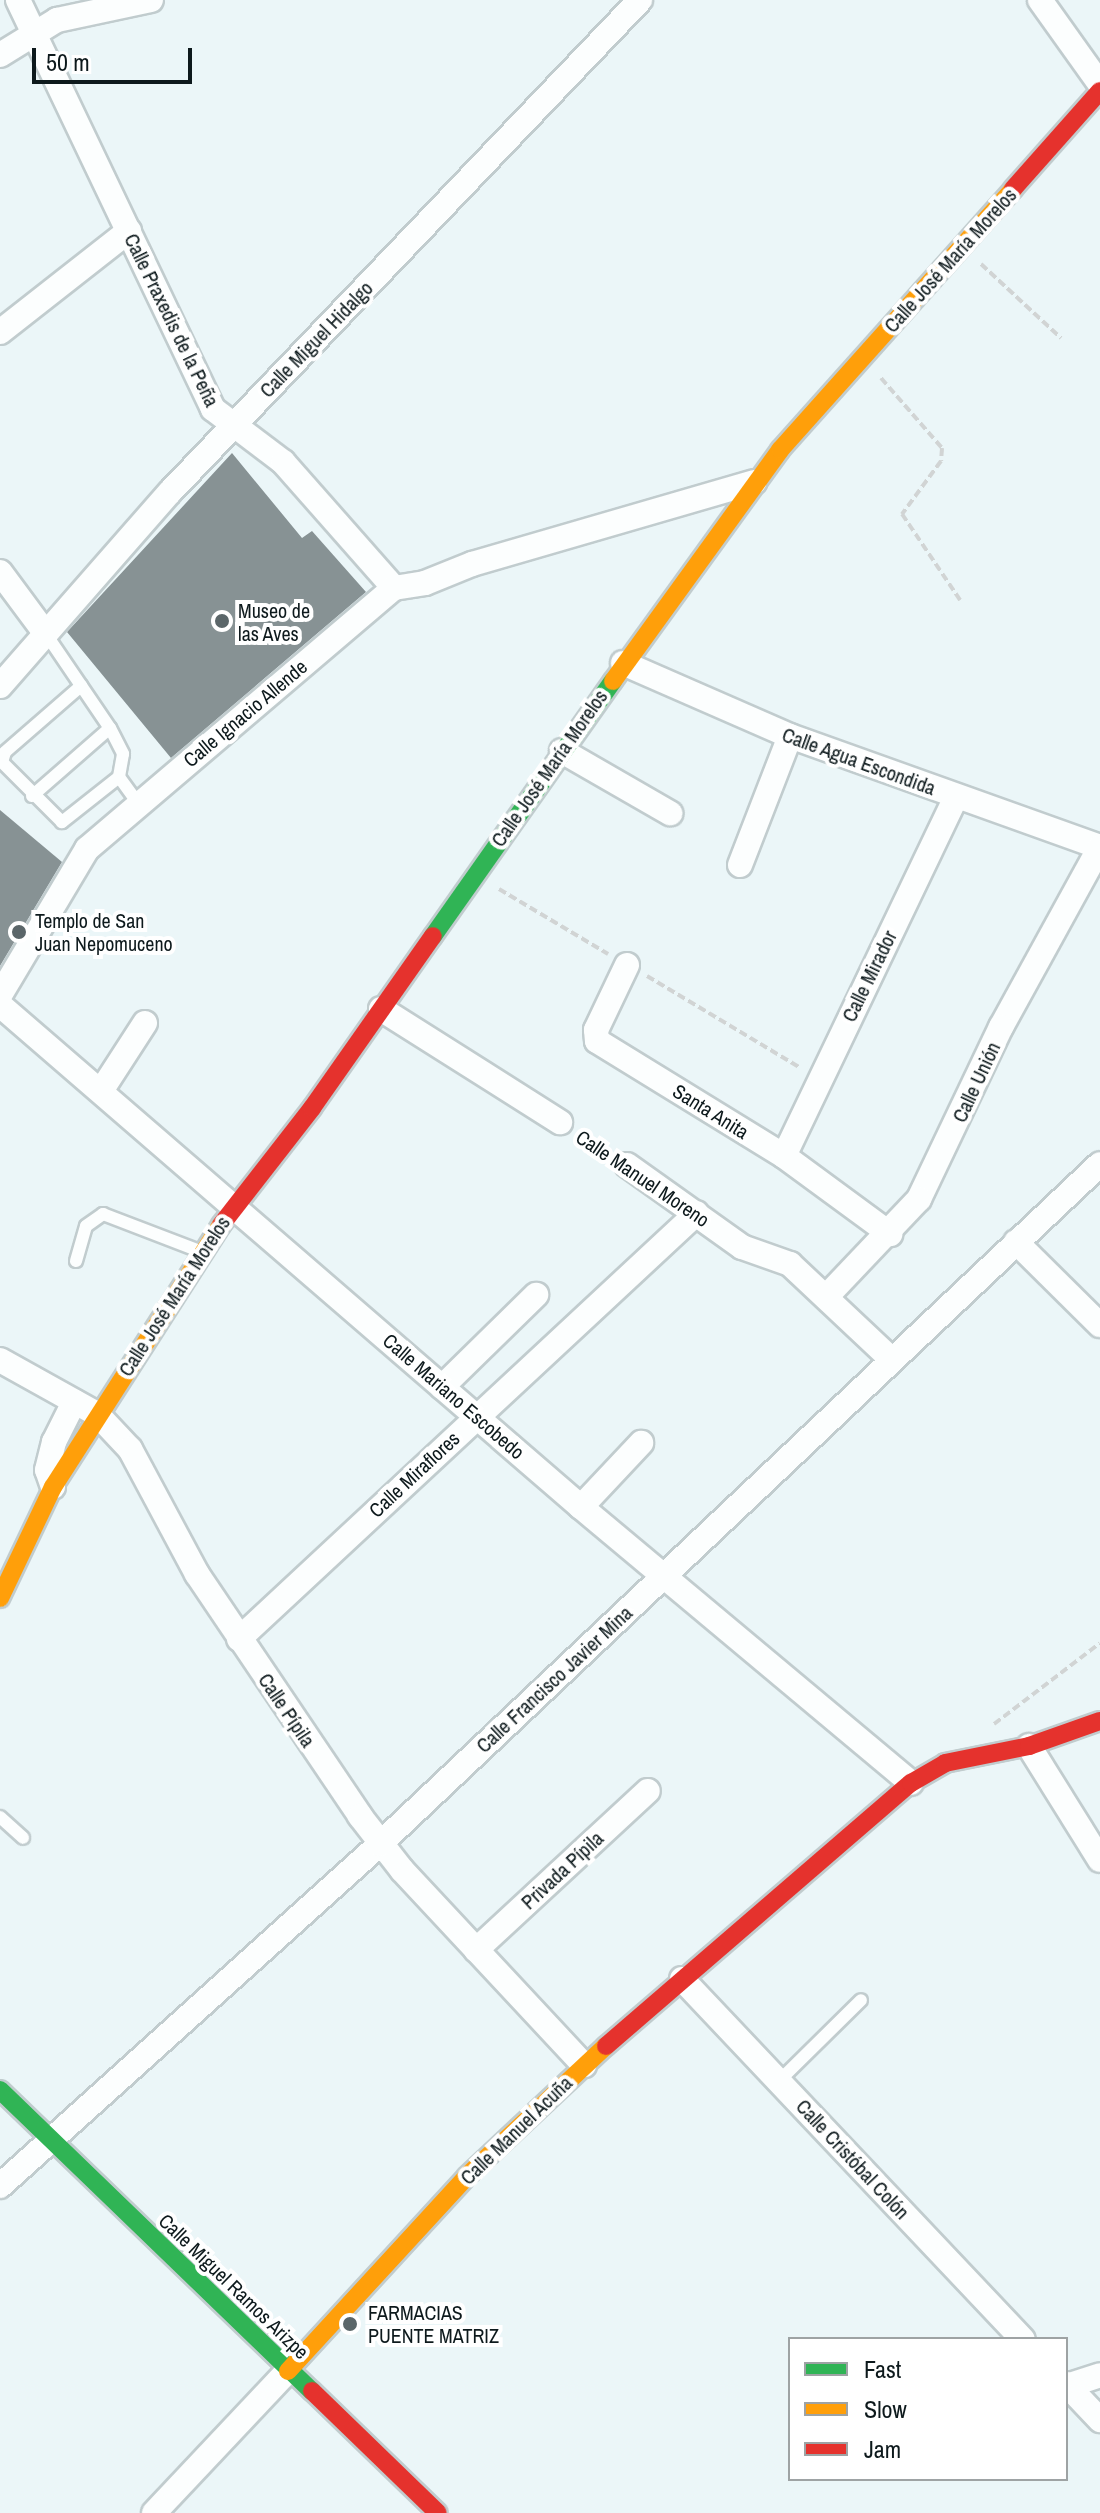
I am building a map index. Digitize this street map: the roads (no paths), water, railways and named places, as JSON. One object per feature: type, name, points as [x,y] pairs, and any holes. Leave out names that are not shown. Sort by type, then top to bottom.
[{"type":"street","name":"Calle Praxedis de la Peña","points":[[18,0],[206,398],[231,427],[257,439],[283,462],[394,588]]},
{"type":"street","points":[[0,55],[57,20],[151,0]]},
{"type":"street","name":"Calle Miguel Hidalgo","points":[[0,686],[231,427],[640,0]]},
{"type":"street","points":[[1040,0],[1100,84]]},
{"type":"street","name":"Calle José María Morelos","points":[[0,1598],[53,1487],[200,1251],[381,1009],[754,482],[1100,91]]},
{"type":"street","points":[[0,332],[129,231]]},
{"type":"street","name":"Calle Ignacio Allende","points":[[0,995],[74,866],[138,803],[394,588],[425,583],[472,564],[754,482]]},
{"type":"street","points":[[0,572],[46,634]]},
{"type":"street","name":"Calle Agua Escondida","points":[[623,663],[790,736],[1100,847]]},
{"type":"street","points":[[740,865],[790,736]]},
{"type":"street","points":[[562,751],[670,813]]},
{"type":"street","name":"Calle Mirador","points":[[784,1156],[956,797]]},
{"type":"street","name":"Calle Unión","points":[[826,1297],[890,1234],[931,1179],[1001,1027],[1100,847]]},
{"type":"street","name":"Santa Anita","points":[[627,965],[594,1034],[597,1041],[784,1156],[890,1234]]},
{"type":"street","name":"Calle Mariano Escobedo","points":[[0,1005],[235,1204],[581,1507],[911,1783]]},
{"type":"street","name":"Calle Manuel Moreno","points":[[381,1009],[560,1122]]},
{"type":"street","points":[[101,1091],[145,1023]]},
{"type":"street","name":"Calle Francisco Javier Mina","points":[[0,2186],[380,1844],[1100,1164]]},
{"type":"street","name":"Calle Manuel Moreno","points":[[627,1165],[742,1247],[790,1264],[891,1359]]},
{"type":"street","name":"Calle Miraflores","points":[[239,1639],[697,1213]]},
{"type":"street","points":[[1016,1242],[1100,1325]]},
{"type":"street","points":[[442,1387],[536,1295]]},
{"type":"street","name":"Calle Pípila","points":[[0,1360],[97,1414],[130,1449],[239,1639],[380,1844],[584,2065]]},
{"type":"street","name":"Calle José María Morelos","points":[[53,1487],[47,1470],[54,1442],[74,1402]]},
{"type":"street","points":[[581,1507],[641,1443]]},
{"type":"street","name":"Calle Manuel Acuña","points":[[154,2513],[467,2176],[584,2065],[911,1783],[945,1763],[1029,1746],[1100,1721]]},
{"type":"street","points":[[1029,1746],[1100,1860]]},
{"type":"street","name":"Privada Pípila","points":[[476,1950],[648,1791]]},
{"type":"street","name":"Calle Cristóbal Colón","points":[[682,1979],[1021,2337]]},
{"type":"street","name":"Calle Miguel Ramos Arizpe","points":[[0,2090],[288,2371],[423,2508]]},
{"type":"street","points":[[1068,2385],[1100,2375]]},
{"type":"street","points":[[1068,2386],[1100,2420]]},
{"type":"lane","points":[[46,634],[110,728],[123,754],[119,777],[68,820],[56,820],[4,766],[3,757],[81,686]]},
{"type":"lane","points":[[32,796],[110,728]]},
{"type":"lane","points":[[119,777],[138,803]]},
{"type":"lane","points":[[76,1261],[86,1226],[103,1214],[200,1251]]},
{"type":"lane","points":[[0,1817],[23,1838]]},
{"type":"lane","points":[[779,2081],[861,2000]]},
{"type":"place","name":"Museo de las Aves","points":[[222,621]]},
{"type":"place","name":"Templo de San Juan Nepomuceno","points":[[19,932]]},
{"type":"place","name":"FARMACIAS PUENTE MATRIZ","points":[[350,2324]]}]
